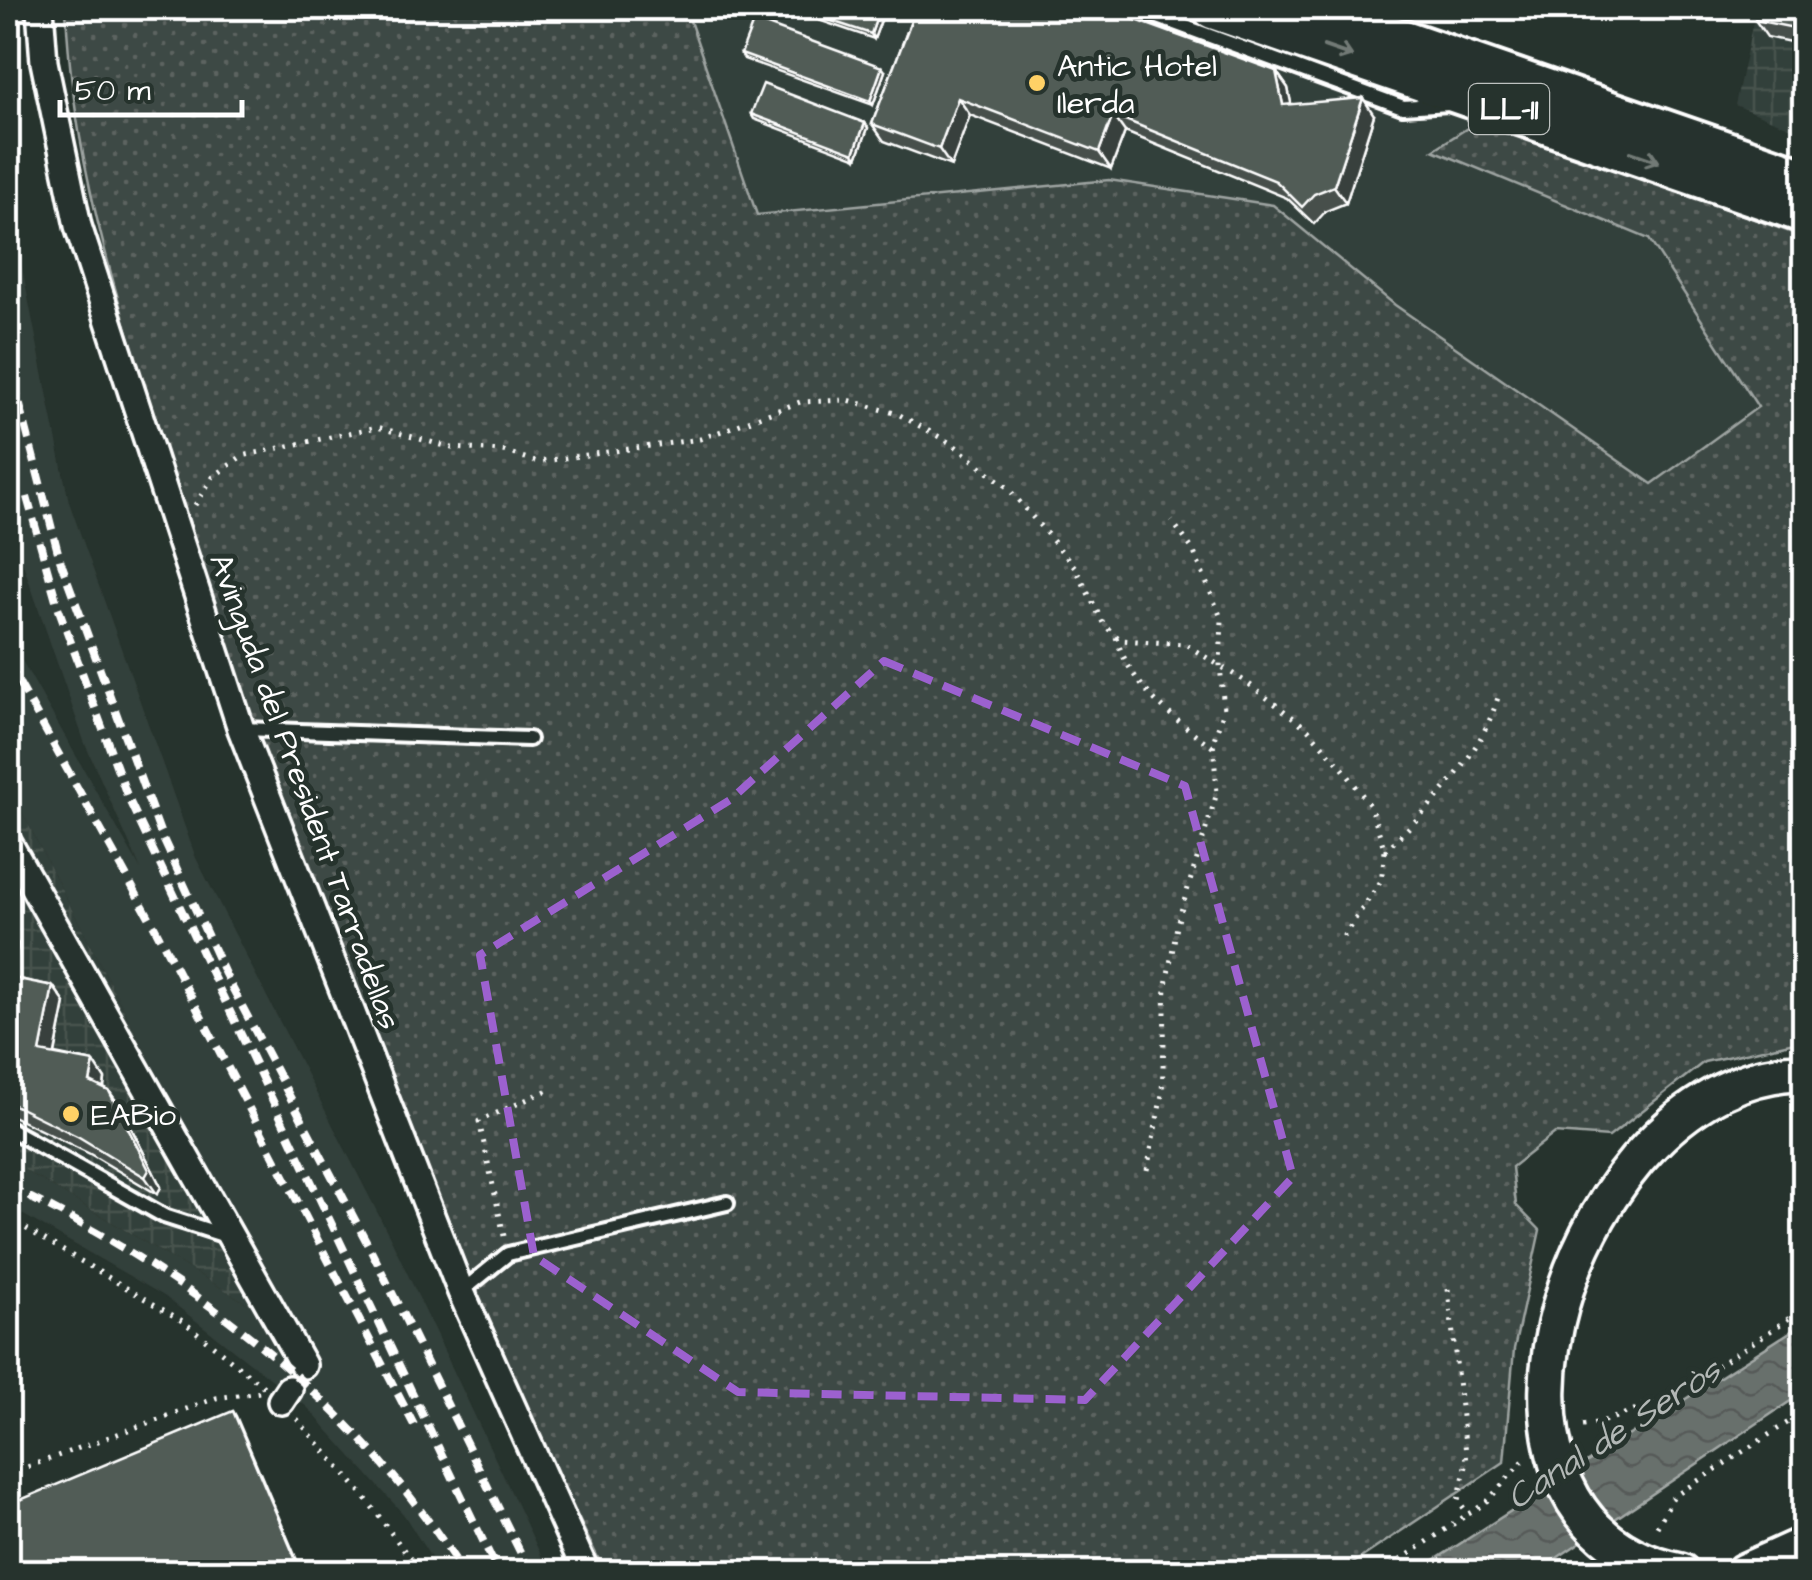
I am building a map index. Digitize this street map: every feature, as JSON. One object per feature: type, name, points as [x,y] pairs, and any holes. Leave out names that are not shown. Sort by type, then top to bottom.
[{"type":"main road","name":"LL-11","points":[[1213,8],[1804,212]]},
{"type":"main road","name":"LL-11","points":[[1319,10],[1804,180]]},
{"type":"main road","points":[[1682,1572],[1646,1563],[1602,1536],[1581,1508],[1558,1436],[1552,1343],[1562,1298],[1592,1220],[1619,1181],[1685,1112],[1716,1092],[1746,1080],[1804,1072]]},
{"type":"main road","points":[[1602,1536],[1606,1572]]},
{"type":"main road","points":[[1744,1572],[1786,1557],[1804,1545]]},
{"type":"street","name":"Avinguda del President Tarradellas","points":[[40,8],[44,62],[78,226],[241,730],[461,1292],[586,1572]]},
{"type":"street","points":[[8,842],[19,882],[303,1365]]},
{"type":"lane","points":[[1134,8],[1403,107],[1486,101]]},
{"type":"lane","points":[[241,730],[529,739]]},
{"type":"lane","points":[[8,1128],[164,1216],[228,1237]]},
{"type":"lane","points":[[461,1292],[508,1254],[727,1203]]},
{"type":"path","points":[[178,533],[214,477],[242,456],[346,432],[377,427],[452,448],[503,452],[537,462],[700,439],[800,402],[848,400],[898,414],[954,445],[1007,487],[1076,567],[1104,625],[1121,640],[1185,644],[1308,730],[1344,770],[1372,807],[1385,851],[1382,881],[1343,937]]},
{"type":"path","points":[[1147,1170],[1162,1094],[1166,985],[1178,922],[1216,793],[1214,748],[1224,710],[1222,620],[1192,550],[1172,521]]},
{"type":"path","points":[[1116,636],[1123,658],[1140,687],[1214,748]]},
{"type":"path","points":[[1385,851],[1430,806],[1490,727],[1499,694]]},
{"type":"path","points":[[508,1254],[479,1121],[548,1090]]},
{"type":"path","points":[[8,1218],[184,1322],[268,1390],[216,1398],[8,1474]]},
{"type":"path","points":[[1448,1289],[1467,1462],[1458,1500],[1468,1514]]},
{"type":"path","points":[[1383,1572],[1488,1504],[1509,1473],[1558,1436],[1653,1399],[1804,1308]]},
{"type":"path","points":[[285,1395],[420,1572]]},
{"type":"path","points":[[1646,1563],[1660,1515],[1673,1497],[1804,1412]]},
{"type":"highlighted area","points":[[884,661],[1185,786],[1293,1177],[1085,1400],[738,1392],[534,1256],[480,955],[730,800]]},
{"type":"shaded area","points":[[66,8],[691,8],[689,18],[757,215],[1109,180],[1273,205],[1395,305],[1652,484],[1758,407],[1649,239],[1433,150],[1480,120],[1804,237],[1804,1040],[1704,1062],[1609,1137],[1555,1133],[1512,1167],[1516,1205],[1540,1230],[1514,1349],[1504,1462],[1340,1572],[605,1572],[505,1363],[413,1150],[246,718],[121,309],[90,191],[70,70]]},
{"type":"shaded area","points":[[691,8],[1164,8],[1480,120],[1434,150],[1649,239],[1759,407],[1652,484],[1395,305],[1273,205],[1109,180],[757,215],[689,18]]},
{"type":"shaded area","points":[[1756,8],[1804,8],[1804,133],[1735,105]]},
{"type":"shaded area","points":[[8,198],[69,502],[196,858],[392,1241],[549,1572],[440,1572],[404,1515],[307,1407],[164,1296],[8,1206],[8,1160],[253,1307],[277,1308],[8,785],[8,636],[141,870],[85,744],[8,520]]},
{"type":"shaded area","points":[[8,785],[277,1308],[253,1307],[8,1160]]},
{"type":"water","points":[[1804,1323],[1804,1392],[1545,1566],[1534,1572],[1416,1572]]},
{"type":"building","points":[[792,8],[880,8],[871,34]]},
{"type":"building","points":[[916,8],[1103,8],[1276,71],[1283,105],[1363,98],[1334,186],[1314,194],[1302,207],[1276,181],[1113,115],[1099,152],[958,98],[939,149],[872,124]]},
{"type":"building","points":[[1757,8],[1804,8],[1804,30],[1755,20]]},
{"type":"building","points":[[754,20],[882,67],[870,101],[741,54]]},
{"type":"building","points":[[763,84],[865,123],[854,153],[751,114]]},
{"type":"building","points":[[8,977],[53,986],[40,1052],[94,1062],[90,1082],[109,1091],[149,1170],[145,1177],[79,1137],[8,1102]]},
{"type":"building","points":[[233,1411],[301,1572],[8,1572],[8,1505]]},
{"type":"railway","points":[[8,359],[60,560],[160,832],[225,974],[372,1252],[530,1572]]},
{"type":"railway","points":[[27,497],[58,607],[128,798],[498,1572]]},
{"type":"railway","points":[[8,663],[153,924],[414,1425]]},
{"type":"railway","points":[[8,1187],[75,1220],[140,1259],[263,1348],[320,1398],[373,1453],[421,1511],[463,1572]]},
{"type":"place","name":"Antic Hotel Ilerda","points":[[1037,83]]},
{"type":"place","name":"EABio","points":[[71,1114]]},
{"type":"water label","name":"Canal de Seròs","points":[[1613,1433]]}]
